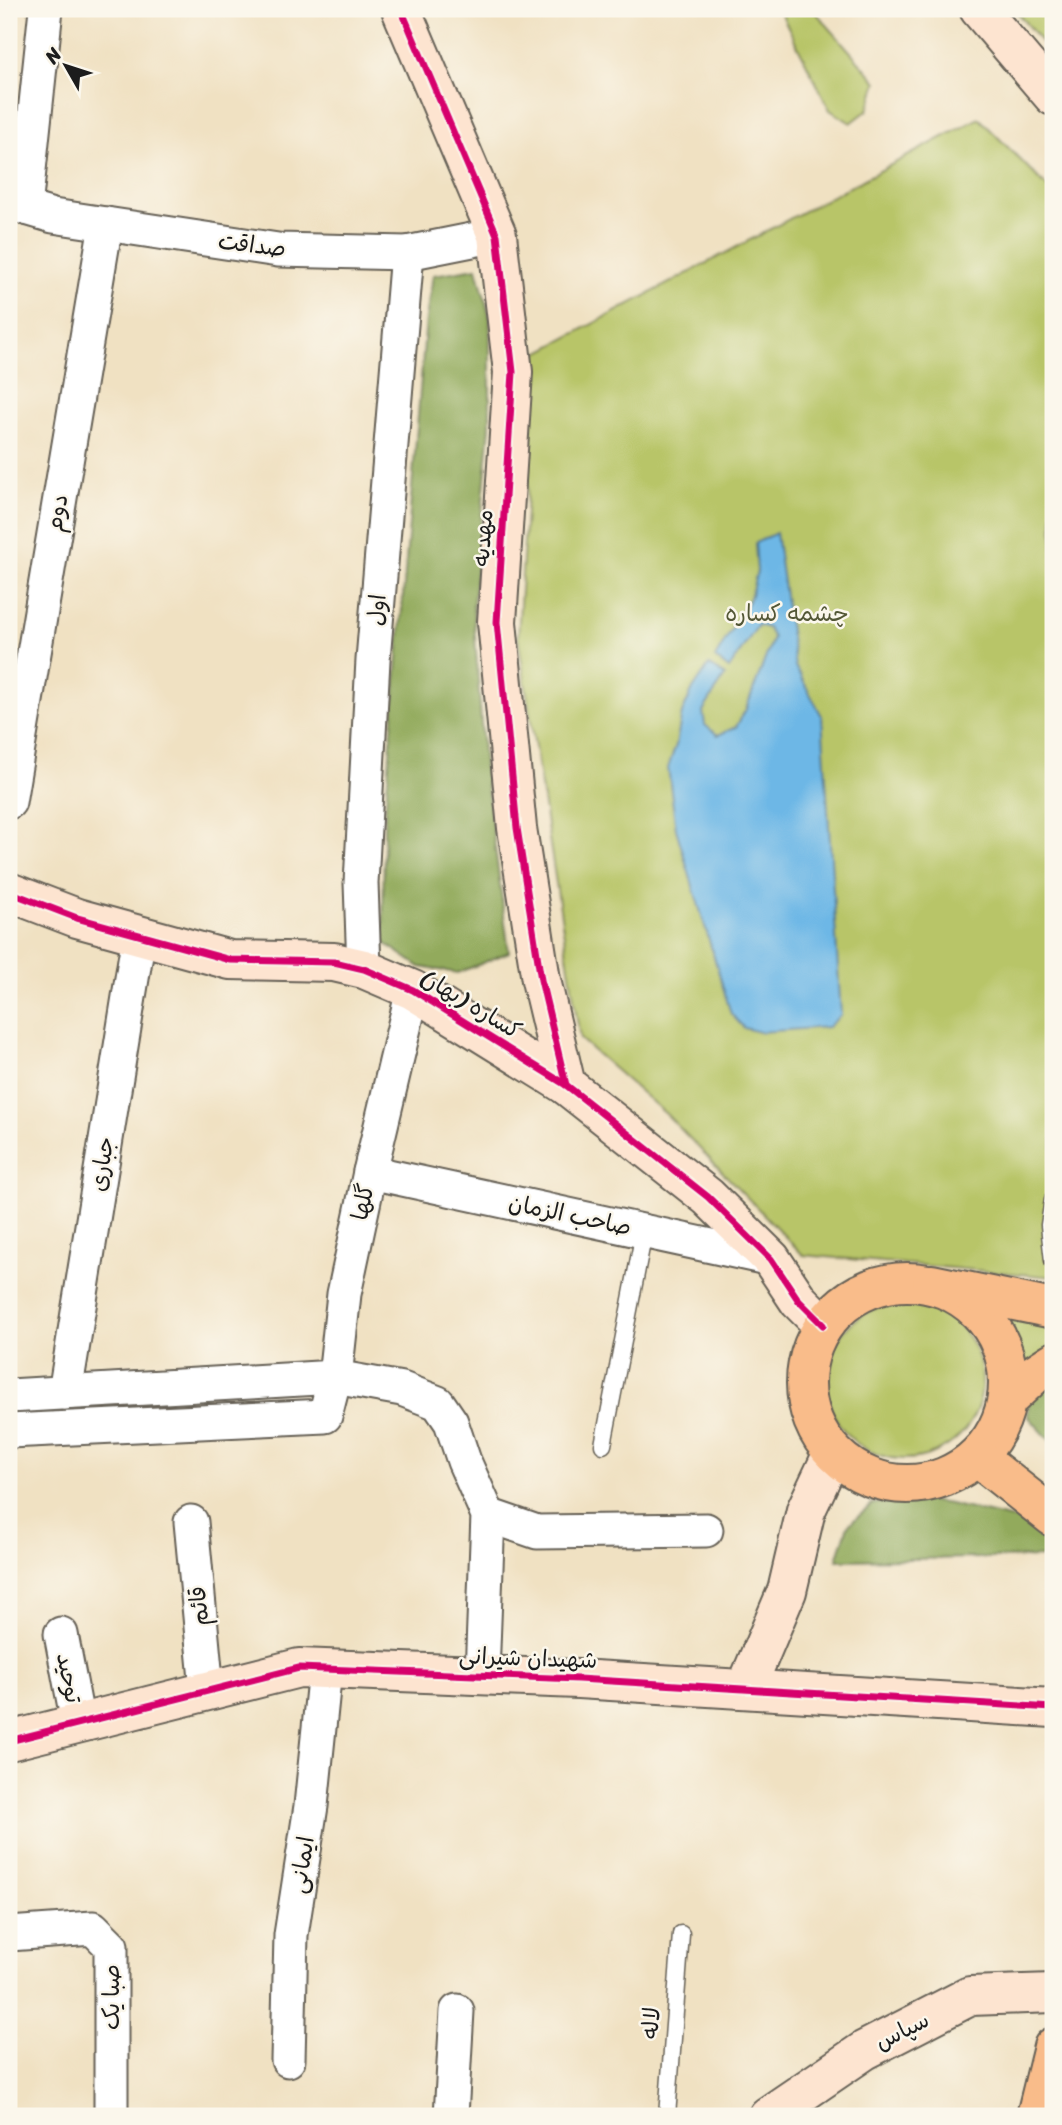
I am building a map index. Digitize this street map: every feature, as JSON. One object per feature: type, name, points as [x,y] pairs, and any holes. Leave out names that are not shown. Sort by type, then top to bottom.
[{"type":"main road","points":[[932,1284],[959,1295],[983,1314],[989,1323],[1000,1340],[1009,1368],[1008,1399],[995,1436],[977,1457],[956,1472],[930,1482],[904,1485],[878,1481],[853,1469],[832,1453],[817,1430],[808,1404],[806,1377],[811,1350],[823,1325],[845,1303],[871,1288],[901,1281],[932,1284],[1053,1309]]},
{"type":"main road","points":[[1008,1399],[1036,1373],[1053,1362]]},
{"type":"main road","points":[[977,1457],[1053,1517]]},
{"type":"main road","points":[[1036,2116],[1053,2047]]},
{"type":"street","points":[[17,205],[46,9]]},
{"type":"street","name":"مهدیه","points":[[401,9],[497,235],[513,372],[497,622],[517,828],[541,980],[566,1085]]},
{"type":"street","points":[[979,9],[1053,96]]},
{"type":"street","name":"صداقت","points":[[17,205],[53,216],[278,250],[407,253],[497,235]]},
{"type":"street","name":"دوم","points":[[9,802],[106,224]]},
{"type":"street","name":"اول","points":[[364,969],[361,883],[373,660],[407,253]]},
{"type":"street","name":"کساره (بهار)","points":[[9,892],[77,918],[230,960],[334,962],[364,969],[413,989],[566,1085],[708,1197],[771,1259],[799,1301],[823,1325]]},
{"type":"street","name":"جباری","points":[[65,1393],[139,935]]},
{"type":"street","name":"گلها","points":[[9,1432],[325,1416],[335,1377],[344,1294],[413,989]]},
{"type":"street","name":"صاحب الزمان","points":[[370,1172],[771,1259]]},
{"type":"street","points":[[9,1396],[335,1377],[402,1389],[438,1403],[451,1422],[464,1461],[488,1515],[482,1675]]},
{"type":"street","points":[[746,1688],[787,1591],[806,1510],[832,1453]]},
{"type":"street","points":[[488,1515],[537,1532],[706,1530]]},
{"type":"street","name":"قائم","points":[[191,1522],[207,1690]]},
{"type":"street","name":"توحید","points":[[61,1634],[78,1723]]},
{"type":"street","name":"شهیدان شیرانی","points":[[9,1741],[299,1668],[746,1688],[1053,1708]]},
{"type":"street","name":"ایمانی","points":[[288,2060],[291,1935],[311,1806],[325,1669]]},
{"type":"street","name":"صبا یک","points":[[9,1934],[93,1928],[111,1946],[111,2116]]},
{"type":"street","name":"سپاس","points":[[768,2116],[865,2050],[970,1996],[1053,1993]]},
{"type":"street","points":[[451,2116],[457,2011]]},
{"type":"lane","points":[[1053,1199],[1049,1225],[1053,1261]]},
{"type":"lane","points":[[603,1446],[644,1232]]},
{"type":"lane","name":"لاله","points":[[667,2116],[681,1934]]},
{"type":"green space","points":[[779,9],[813,9],[877,82],[868,110],[851,123],[830,110]]},
{"type":"green space","points":[[1014,9],[1044,9],[1053,20],[1053,56]]},
{"type":"green space","name":"چشمه کساره","points":[[979,118],[1053,193],[1053,1277],[803,1255],[667,1115],[580,1039],[518,637],[536,354]]},
{"type":"green space","points":[[477,268],[490,318],[490,427],[473,606],[484,765],[509,952],[458,973],[420,967],[383,942],[384,826],[426,318],[433,275]]},
{"type":"green space","points":[[980,1301],[1053,1321],[1053,1346],[1019,1373],[1009,1344]]},
{"type":"green space","points":[[904,1303],[934,1309],[959,1326],[976,1351],[982,1381],[976,1411],[959,1436],[934,1453],[904,1459],[874,1453],[849,1436],[832,1411],[826,1381],[832,1351],[849,1326],[874,1309]]},
{"type":"green space","points":[[1053,1374],[1053,1444],[1028,1416],[1029,1397]]},
{"type":"green space","points":[[907,1498],[950,1504],[1013,1519],[1053,1538],[1053,1557],[837,1560],[848,1525],[873,1504]]},
{"type":"water","points":[[776,533],[795,666],[822,716],[841,1015],[828,1027],[760,1032],[744,1028],[731,1014],[676,829],[668,768],[682,713],[693,689],[709,665],[725,676],[703,711],[705,725],[718,735],[736,727],[746,709],[773,638],[768,628],[758,625],[729,669],[715,658],[750,598],[757,571],[755,543]]},
{"type":"cycle path","points":[[401,9],[497,235],[513,372],[497,622],[517,828],[541,980],[566,1085]]},
{"type":"cycle path","points":[[9,892],[77,918],[230,960],[334,962],[364,969],[413,990],[566,1085],[708,1197],[771,1259],[799,1301],[823,1325]]},
{"type":"cycle path","points":[[9,1741],[299,1668],[578,1679],[1053,1708]]}]
